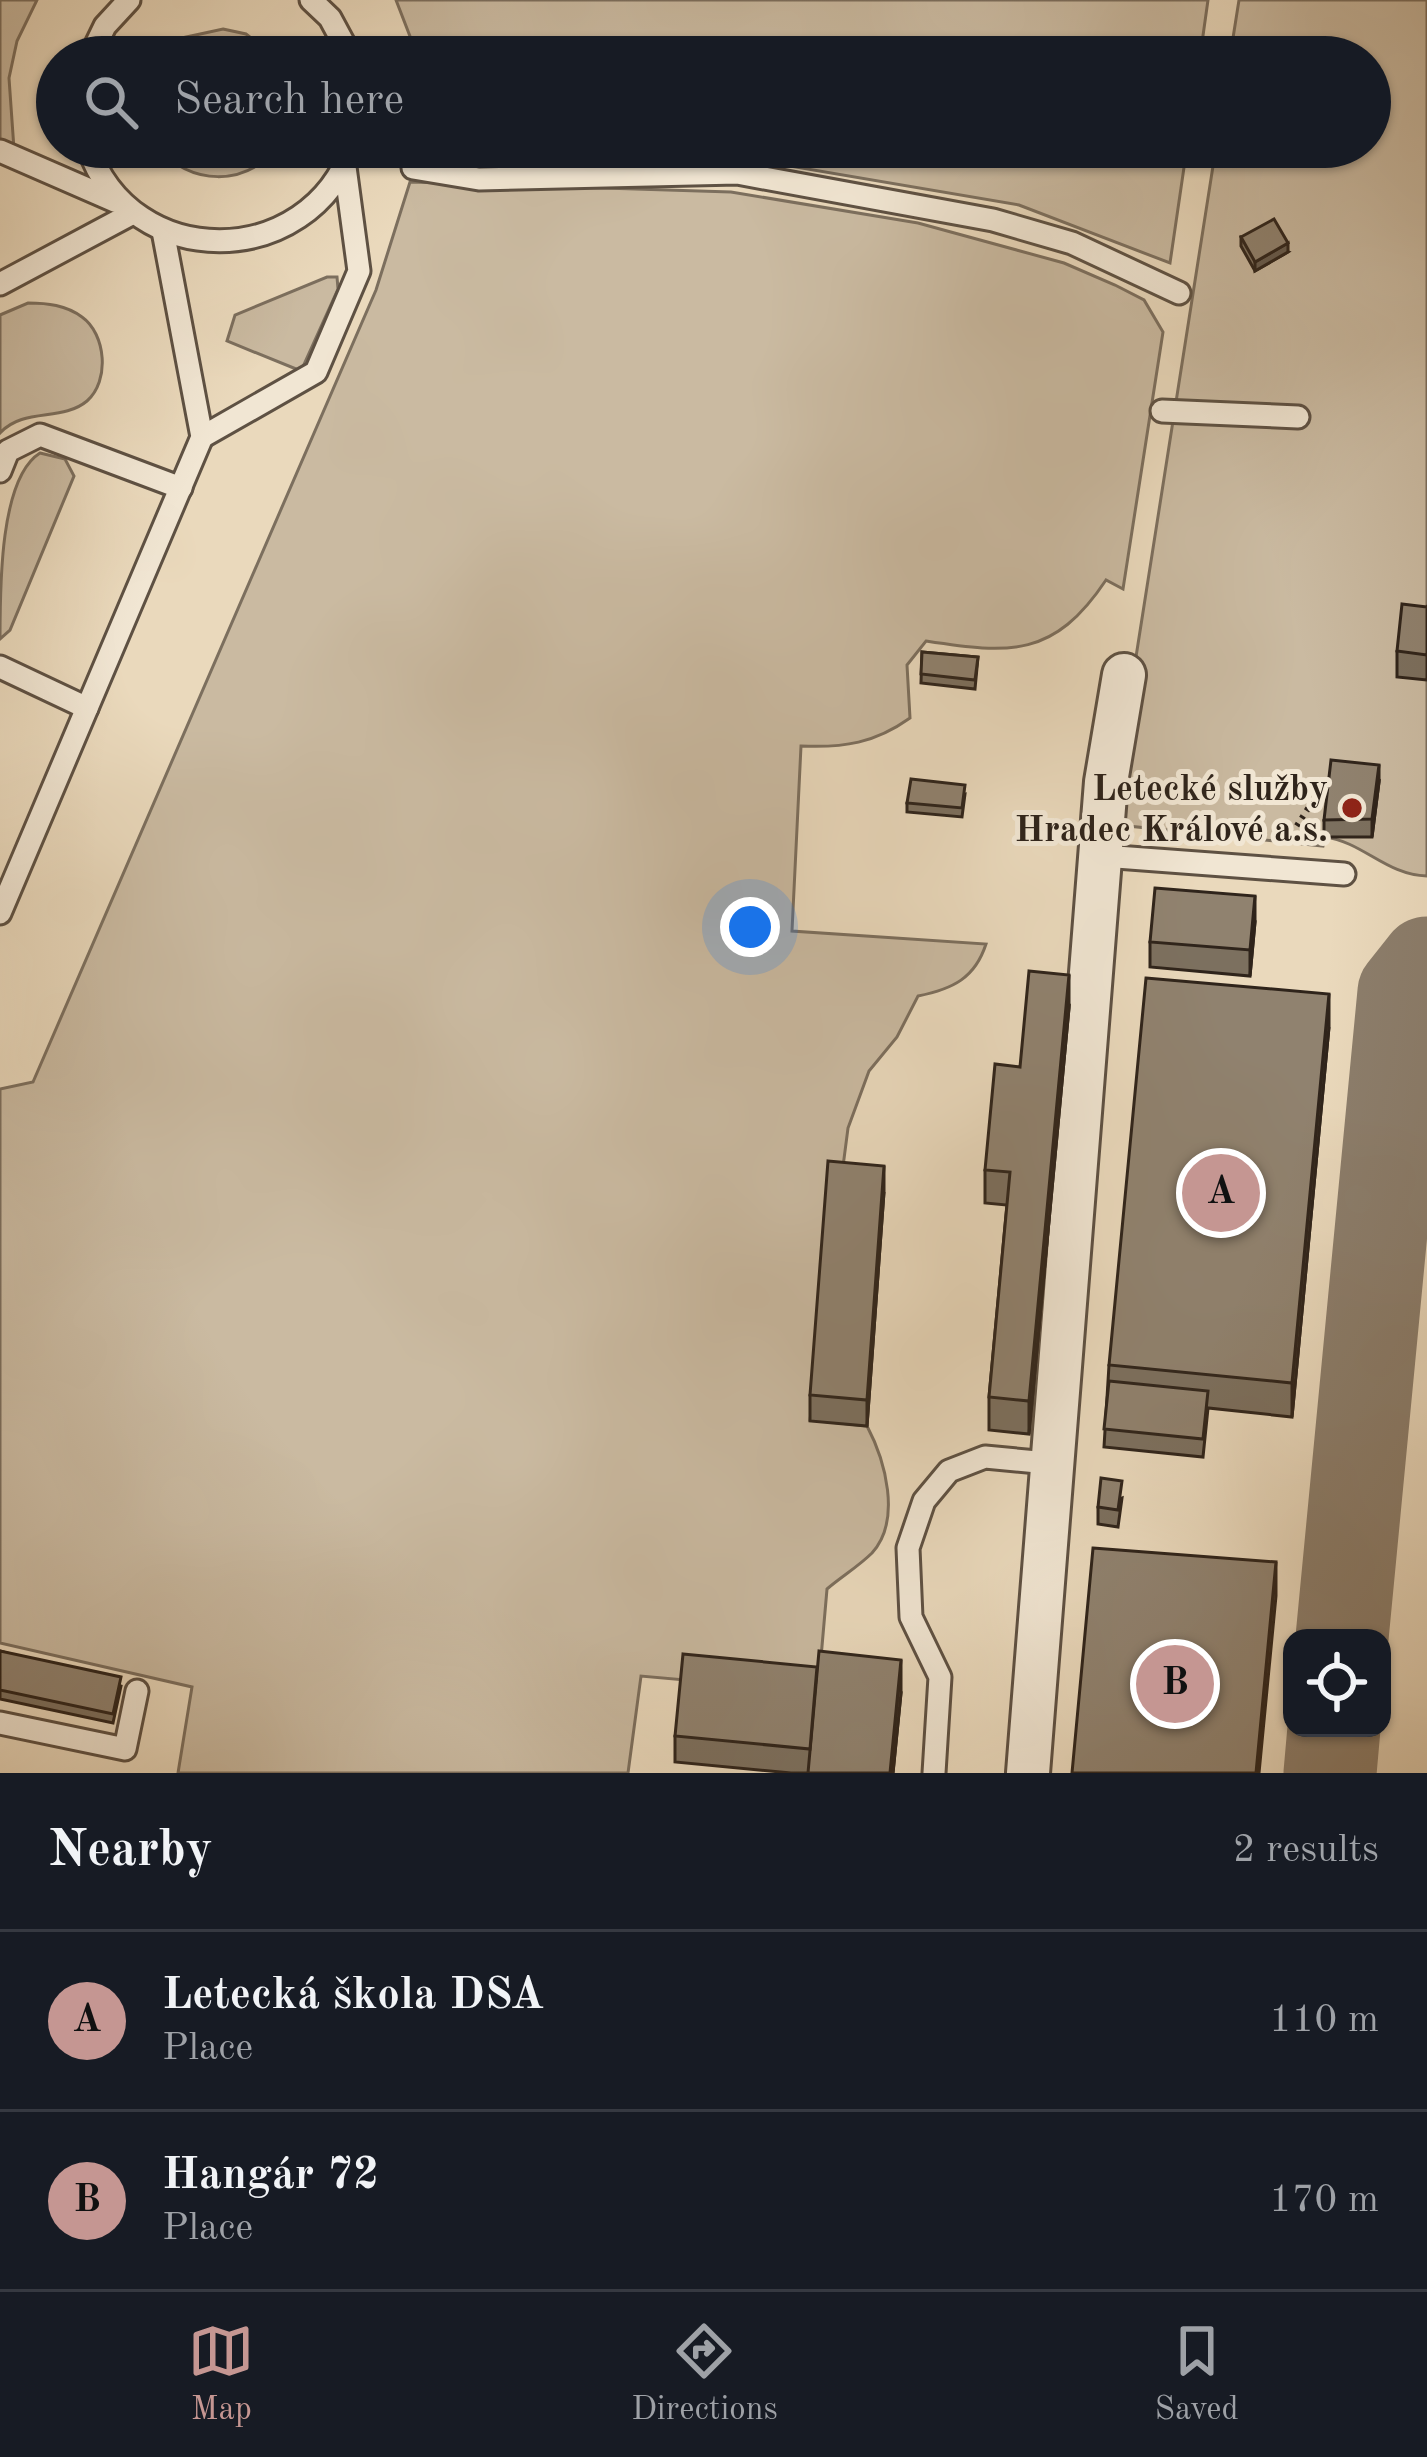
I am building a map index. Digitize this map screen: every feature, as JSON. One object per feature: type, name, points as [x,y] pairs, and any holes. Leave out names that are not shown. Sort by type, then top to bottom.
[{"type":"street","points":[[1028,1773],[1048,1463],[1106,782],[1124,675]]},
{"type":"lane","points":[[100,36],[129,0]]},
{"type":"lane","points":[[311,0],[330,18],[340,36]]},
{"type":"lane","points":[[0,151],[36,167]]},
{"type":"lane","points":[[38,168],[129,209],[163,231],[214,243],[266,236],[312,209],[340,168]]},
{"type":"lane","points":[[98,168],[129,209]]},
{"type":"lane","points":[[202,436],[316,372],[359,271],[349,168]]},
{"type":"lane","points":[[413,168],[479,179],[737,173],[936,206],[1072,242],[1179,293]]},
{"type":"lane","points":[[0,284],[129,209]]},
{"type":"lane","points":[[0,914],[202,436],[163,231]]},
{"type":"lane","points":[[1162,411],[1298,417]]},
{"type":"lane","points":[[0,471],[8,452],[40,435],[182,488]]},
{"type":"lane","points":[[0,667],[87,708]]},
{"type":"lane","points":[[1103,856],[1343,874]]},
{"type":"lane","points":[[934,1773],[940,1677],[911,1618],[908,1548],[924,1501],[949,1471],[985,1456],[1048,1463]]},
{"type":"lane","points":[[0,1723],[125,1749],[137,1691]]},
{"type":"path","points":[[1267,868],[1318,793],[1325,791]]},
{"type":"shaded area","points":[[0,0],[37,0],[17,41],[9,78],[14,149],[0,142]]},
{"type":"shaded area","points":[[396,0],[1208,0],[1203,36],[410,36]]},
{"type":"shaded area","points":[[1239,0],[1427,0],[1427,876],[1399,870],[1325,837],[1323,846],[1128,826],[1114,797],[1213,168],[1391,168],[1391,36],[1233,36]]},
{"type":"shaded area","points":[[223,29],[249,36],[191,36]]},
{"type":"shaded area","points":[[184,168],[252,168],[218,177]]},
{"type":"shaded area","points":[[801,168],[1184,168],[1170,263],[1019,205]]},
{"type":"shaded area","points":[[410,182],[731,192],[918,223],[1064,263],[1115,285],[1144,300],[1163,332],[1123,589],[1106,580],[1068,624],[1028,645],[982,648],[926,641],[907,665],[910,718],[858,742],[801,746],[792,931],[986,944],[969,974],[942,990],[918,996],[897,1037],[869,1071],[848,1128],[810,1420],[867,1426],[880,1456],[888,1507],[881,1539],[872,1553],[827,1589],[818,1692],[641,1676],[628,1773],[178,1773],[192,1687],[0,1643],[0,1089],[33,1082],[376,290]]},
{"type":"shaded area","points":[[337,277],[338,289],[301,371],[227,341],[235,315]]},
{"type":"shaded area","points":[[28,303],[56,306],[82,317],[96,334],[102,370],[87,401],[66,411],[20,420],[0,433],[0,315]]},
{"type":"shaded area","points":[[40,453],[65,459],[74,476],[10,630],[0,639],[2,563],[10,509],[27,466]]},
{"type":"building","points":[[1274,219],[1288,243],[1255,262],[1241,237]]},
{"type":"building","points":[[1402,604],[1427,607],[1427,655],[1397,651]]},
{"type":"building","points":[[922,652],[978,657],[975,680],[921,674]]},
{"type":"building","name":"Letecké služby Hradec Králové a.s.","points":[[1331,760],[1379,765],[1372,819],[1324,820]]},
{"type":"building","points":[[911,779],[965,785],[962,808],[907,803]]},
{"type":"building","points":[[1155,888],[1255,896],[1250,950],[1150,942]]},
{"type":"building","points":[[1029,971],[1069,975],[1029,1401],[989,1397],[1010,1172],[985,1170],[995,1064],[1020,1067]]},
{"type":"building","points":[[1146,978],[1329,994],[1292,1383],[1109,1365]]},
{"type":"building","points":[[828,1161],[884,1166],[867,1400],[810,1395]]},
{"type":"building","points":[[1109,1381],[1208,1391],[1203,1439],[1104,1429]]},
{"type":"building","points":[[1101,1478],[1122,1481],[1118,1510],[1098,1507]]},
{"type":"building","points":[[1093,1548],[1276,1562],[1256,1773],[1072,1773]]},
{"type":"building","points":[[0,1651],[121,1677],[113,1714],[0,1690]]},
{"type":"building","points":[[819,1651],[901,1660],[890,1773],[808,1773]]},
{"type":"building","points":[[683,1654],[817,1667],[810,1749],[675,1736]]},
{"type":"taxiway","points":[[1343,1629],[1404,992],[1427,963]]},
{"type":"taxiway","points":[[1330,1773],[1333,1737]]},
{"type":"place","name":"Letecké služby Hradec Králové a.s.","points":[[1352,808]]},
{"type":"place","name":"Letecká škola DSA","points":[[1221,1193]]},
{"type":"place","name":"Hangár 72","points":[[1175,1684]]}]
